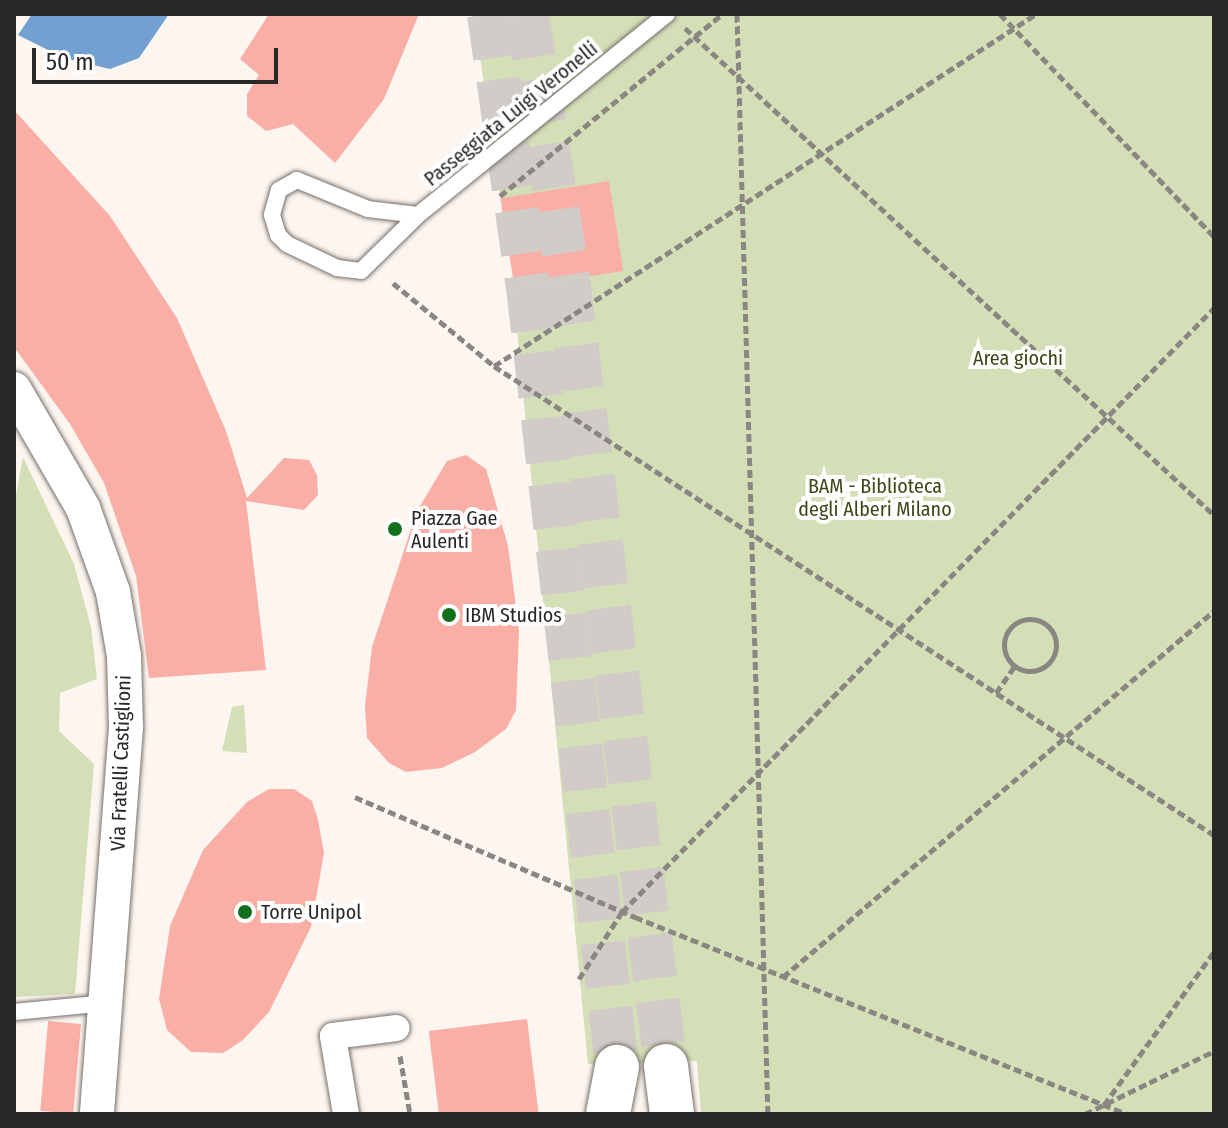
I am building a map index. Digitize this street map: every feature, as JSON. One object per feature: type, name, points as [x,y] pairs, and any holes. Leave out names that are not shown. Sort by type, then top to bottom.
[{"type":"main road","points":[[666,1066],[672,1114]]},
{"type":"main road","points":[[608,1114],[617,1067],[620,1114]]},
{"type":"street","name":"Via Fratelli Castiglioni","points":[[14,389],[83,508],[120,624],[126,727],[97,1114]]},
{"type":"street","points":[[346,1114],[333,1036],[396,1028]]},
{"type":"lane","name":"Passeggiata Luigi Veronelli","points":[[418,215],[368,209],[297,180],[279,190],[272,215],[278,235],[287,244],[355,273],[367,267],[418,215],[673,18]]},
{"type":"lane","points":[[14,1012],[107,1003]]},
{"type":"path","points":[[500,196],[722,14]]},
{"type":"path","points":[[737,14],[768,1114]]},
{"type":"path","points":[[1000,14],[1214,236]]},
{"type":"path","points":[[494,366],[744,203],[825,154],[1036,14]]},
{"type":"path","points":[[673,18],[825,154],[1214,515]]},
{"type":"path","points":[[393,283],[494,366],[1214,835]]},
{"type":"path","points":[[579,979],[622,912],[1214,308]]},
{"type":"path","points":[[783,977],[1214,611]]},
{"type":"path","points":[[1031,619],[1048,626],[1057,642],[1053,660],[1038,671],[1014,667],[1005,653],[1009,630],[1031,619]]},
{"type":"path","points":[[996,693],[1014,667]]},
{"type":"path","points":[[355,797],[622,912],[1127,1114]]},
{"type":"path","points":[[1104,1105],[1214,952]]},
{"type":"path","points":[[396,1028],[410,1114]]},
{"type":"path","points":[[1085,1114],[1214,1051]]},
{"type":"green space","name":"BAM - Biblioteca degli Alberi Milano","points":[[474,14],[1214,14],[1214,1114],[701,1114],[697,1061],[588,1064],[513,289],[568,280],[500,196]]},
{"type":"green space","points":[[23,457],[74,564],[91,627],[97,679],[60,693],[59,731],[94,764],[75,994],[14,997],[14,506]]},
{"type":"green space","points":[[244,705],[247,753],[222,751],[232,707]]},
{"type":"water","points":[[32,14],[169,14],[139,58],[110,69],[64,58],[18,35]]},
{"type":"building","points":[[269,14],[419,14],[384,99],[335,163],[293,124],[266,131],[247,116],[247,94],[259,75],[240,59]]},
{"type":"building","points":[[14,110],[110,216],[177,318],[226,431],[247,498],[284,458],[309,460],[317,475],[318,495],[304,510],[246,501],[266,670],[149,678],[136,576],[104,483],[70,424],[14,347]]},
{"type":"building","points":[[609,181],[623,271],[515,288],[500,198]]},
{"type":"building","name":"IBM Studios","points":[[466,455],[486,469],[508,546],[519,630],[516,710],[506,729],[475,752],[442,768],[406,772],[389,763],[367,738],[365,706],[372,647],[417,511],[447,461]]},
{"type":"building","name":"Torre Unipol","points":[[269,789],[294,789],[312,801],[318,820],[324,853],[311,927],[269,1012],[243,1040],[223,1053],[191,1052],[167,1030],[159,999],[170,926],[203,850],[247,802]]},
{"type":"building","points":[[527,1019],[539,1114],[439,1114],[429,1031]]},
{"type":"building","points":[[48,1021],[81,1024],[73,1114],[40,1111]]},
{"type":"tunnel","points":[[489,14],[528,287],[617,1067]]},
{"type":"tunnel","points":[[527,14],[568,280],[666,1066]]},
{"type":"place","name":"Piazza Gae Aulenti","points":[[395,529]]},
{"type":"place","name":"IBM Studios","points":[[449,615]]},
{"type":"place","name":"Torre Unipol","points":[[245,912]]},
{"type":"park label","name":"Area giochi","points":[[1018,358]]}]
